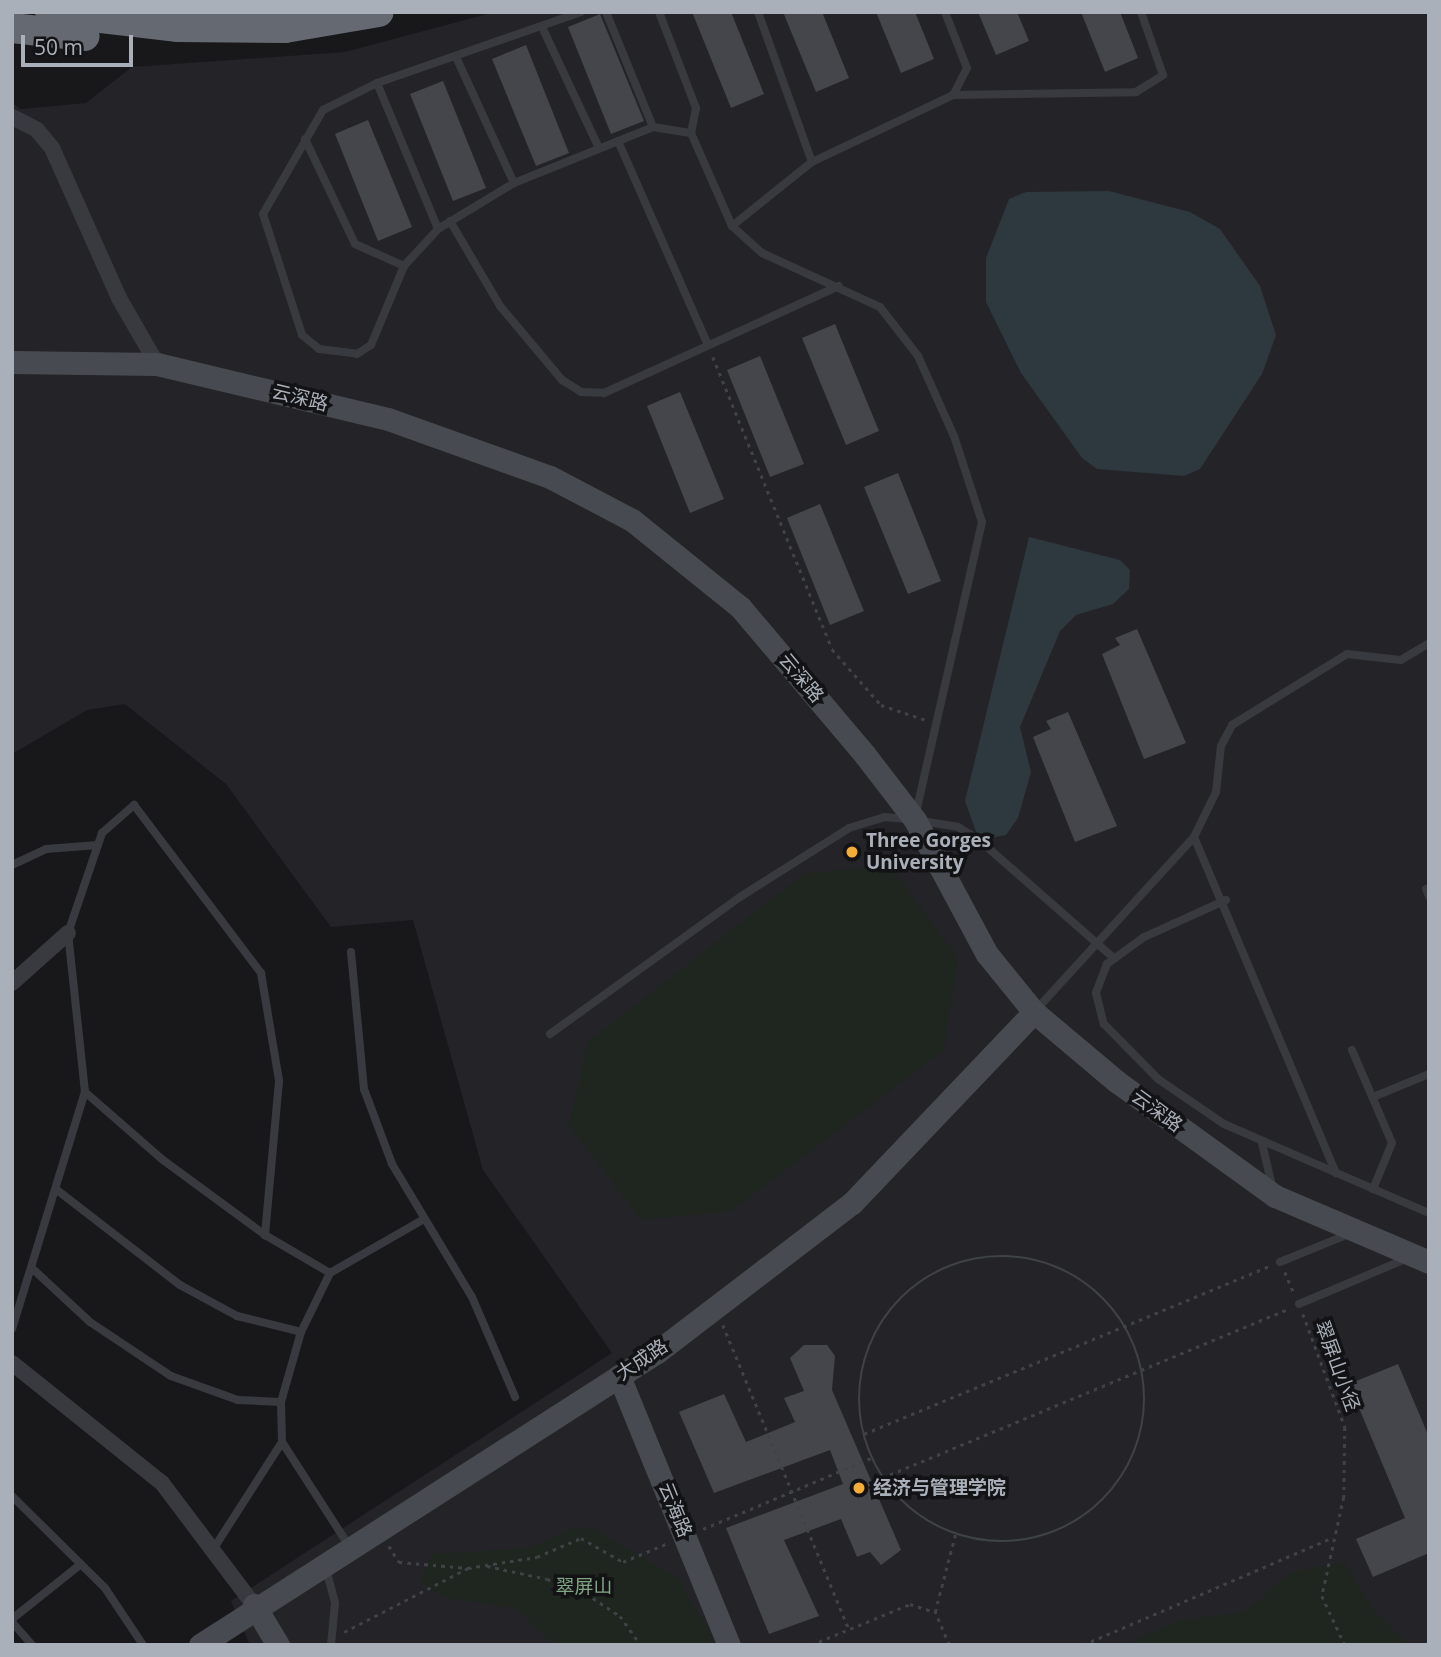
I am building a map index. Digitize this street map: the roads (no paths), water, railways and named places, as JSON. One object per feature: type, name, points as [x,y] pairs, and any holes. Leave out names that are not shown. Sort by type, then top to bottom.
[{"type":"highway","points":[[50,12],[96,22],[214,27],[285,27],[379,12]]},
{"type":"highway","points":[[12,28],[136,41],[174,40],[214,27]]},
{"type":"street","points":[[12,117],[37,130],[52,148],[119,298],[157,363]]},
{"type":"street","name":"云深路","points":[[12,362],[157,363],[466,442],[632,520],[740,607],[915,820],[987,954],[1034,1012],[1115,1081],[1275,1196],[1420,1260]]},
{"type":"street","points":[[12,984],[68,933]]},
{"type":"street","name":"大成路","points":[[200,1645],[254,1605],[619,1376],[716,1307],[852,1203],[1034,1012]]},
{"type":"street","points":[[12,1363],[162,1483],[214,1548],[278,1645]]},
{"type":"street","name":"云海路","points":[[619,1376],[729,1645]]},
{"type":"lane","points":[[581,12],[377,83],[323,110],[263,214],[309,344],[358,354],[372,345],[404,266],[438,229],[514,183],[653,127],[691,133]]},
{"type":"lane","points":[[606,12],[653,127]]},
{"type":"lane","points":[[659,12],[696,108],[691,133],[732,226],[762,253],[880,306],[918,356],[954,436],[982,522],[915,820]]},
{"type":"lane","points":[[758,12],[812,162]]},
{"type":"lane","points":[[945,12],[967,68],[953,95]]},
{"type":"lane","points":[[732,226],[812,162],[953,95],[1136,92],[1163,75],[1141,12]]},
{"type":"lane","points":[[542,27],[598,148]]},
{"type":"lane","points":[[456,57],[514,183]]},
{"type":"lane","points":[[377,83],[438,229]]},
{"type":"lane","points":[[305,139],[355,244],[404,266]]},
{"type":"lane","points":[[618,141],[708,345]]},
{"type":"lane","points":[[450,221],[500,306],[562,380],[581,392],[604,393],[839,286]]},
{"type":"lane","points":[[1034,1012],[1194,837],[1216,792],[1221,746],[1232,725],[1347,654],[1401,660],[1429,643]]},
{"type":"lane","points":[[12,1329],[34,1270],[85,1092],[68,933],[98,845],[134,805],[261,973],[279,1081],[265,1235]]},
{"type":"lane","points":[[550,1034],[740,897],[849,828],[884,817],[958,827],[979,840],[1114,958]]},
{"type":"lane","points":[[1194,837],[1226,900],[1336,1173]]},
{"type":"lane","points":[[12,865],[46,849],[98,845]]},
{"type":"lane","points":[[1226,900],[1114,958],[1096,993],[1104,1024],[1158,1079],[1262,1143],[1429,1213]]},
{"type":"lane","points":[[351,952],[364,1089],[392,1164],[472,1297],[515,1397]]},
{"type":"lane","points":[[1352,1050],[1392,1143],[1373,1189]]},
{"type":"lane","points":[[1373,1097],[1429,1074]]},
{"type":"lane","points":[[85,1092],[265,1235],[330,1273]]},
{"type":"lane","points":[[1262,1143],[1275,1196]]},
{"type":"lane","points":[[57,1190],[180,1285],[237,1316],[301,1332]]},
{"type":"lane","points":[[349,1546],[282,1442],[281,1402],[301,1332],[330,1273],[424,1219]]},
{"type":"lane","points":[[1280,1262],[1354,1231]]},
{"type":"lane","points":[[1299,1304],[1420,1260]]},
{"type":"lane","points":[[34,1270],[90,1322],[171,1376],[237,1400],[281,1402]]},
{"type":"lane","points":[[214,1548],[282,1442]]},
{"type":"lane","points":[[12,1496],[81,1564],[143,1645]]},
{"type":"lane","points":[[324,1562],[335,1603],[332,1641]]},
{"type":"lane","points":[[32,1645],[12,1621],[81,1564]]},
{"type":"place","name":"Three Gorges University","points":[[852,852]]},
{"type":"place","name":"经济与管理学院","points":[[859,1488]]},
{"type":"park label","name":"翠屏山","points":[[584,1587]]}]
